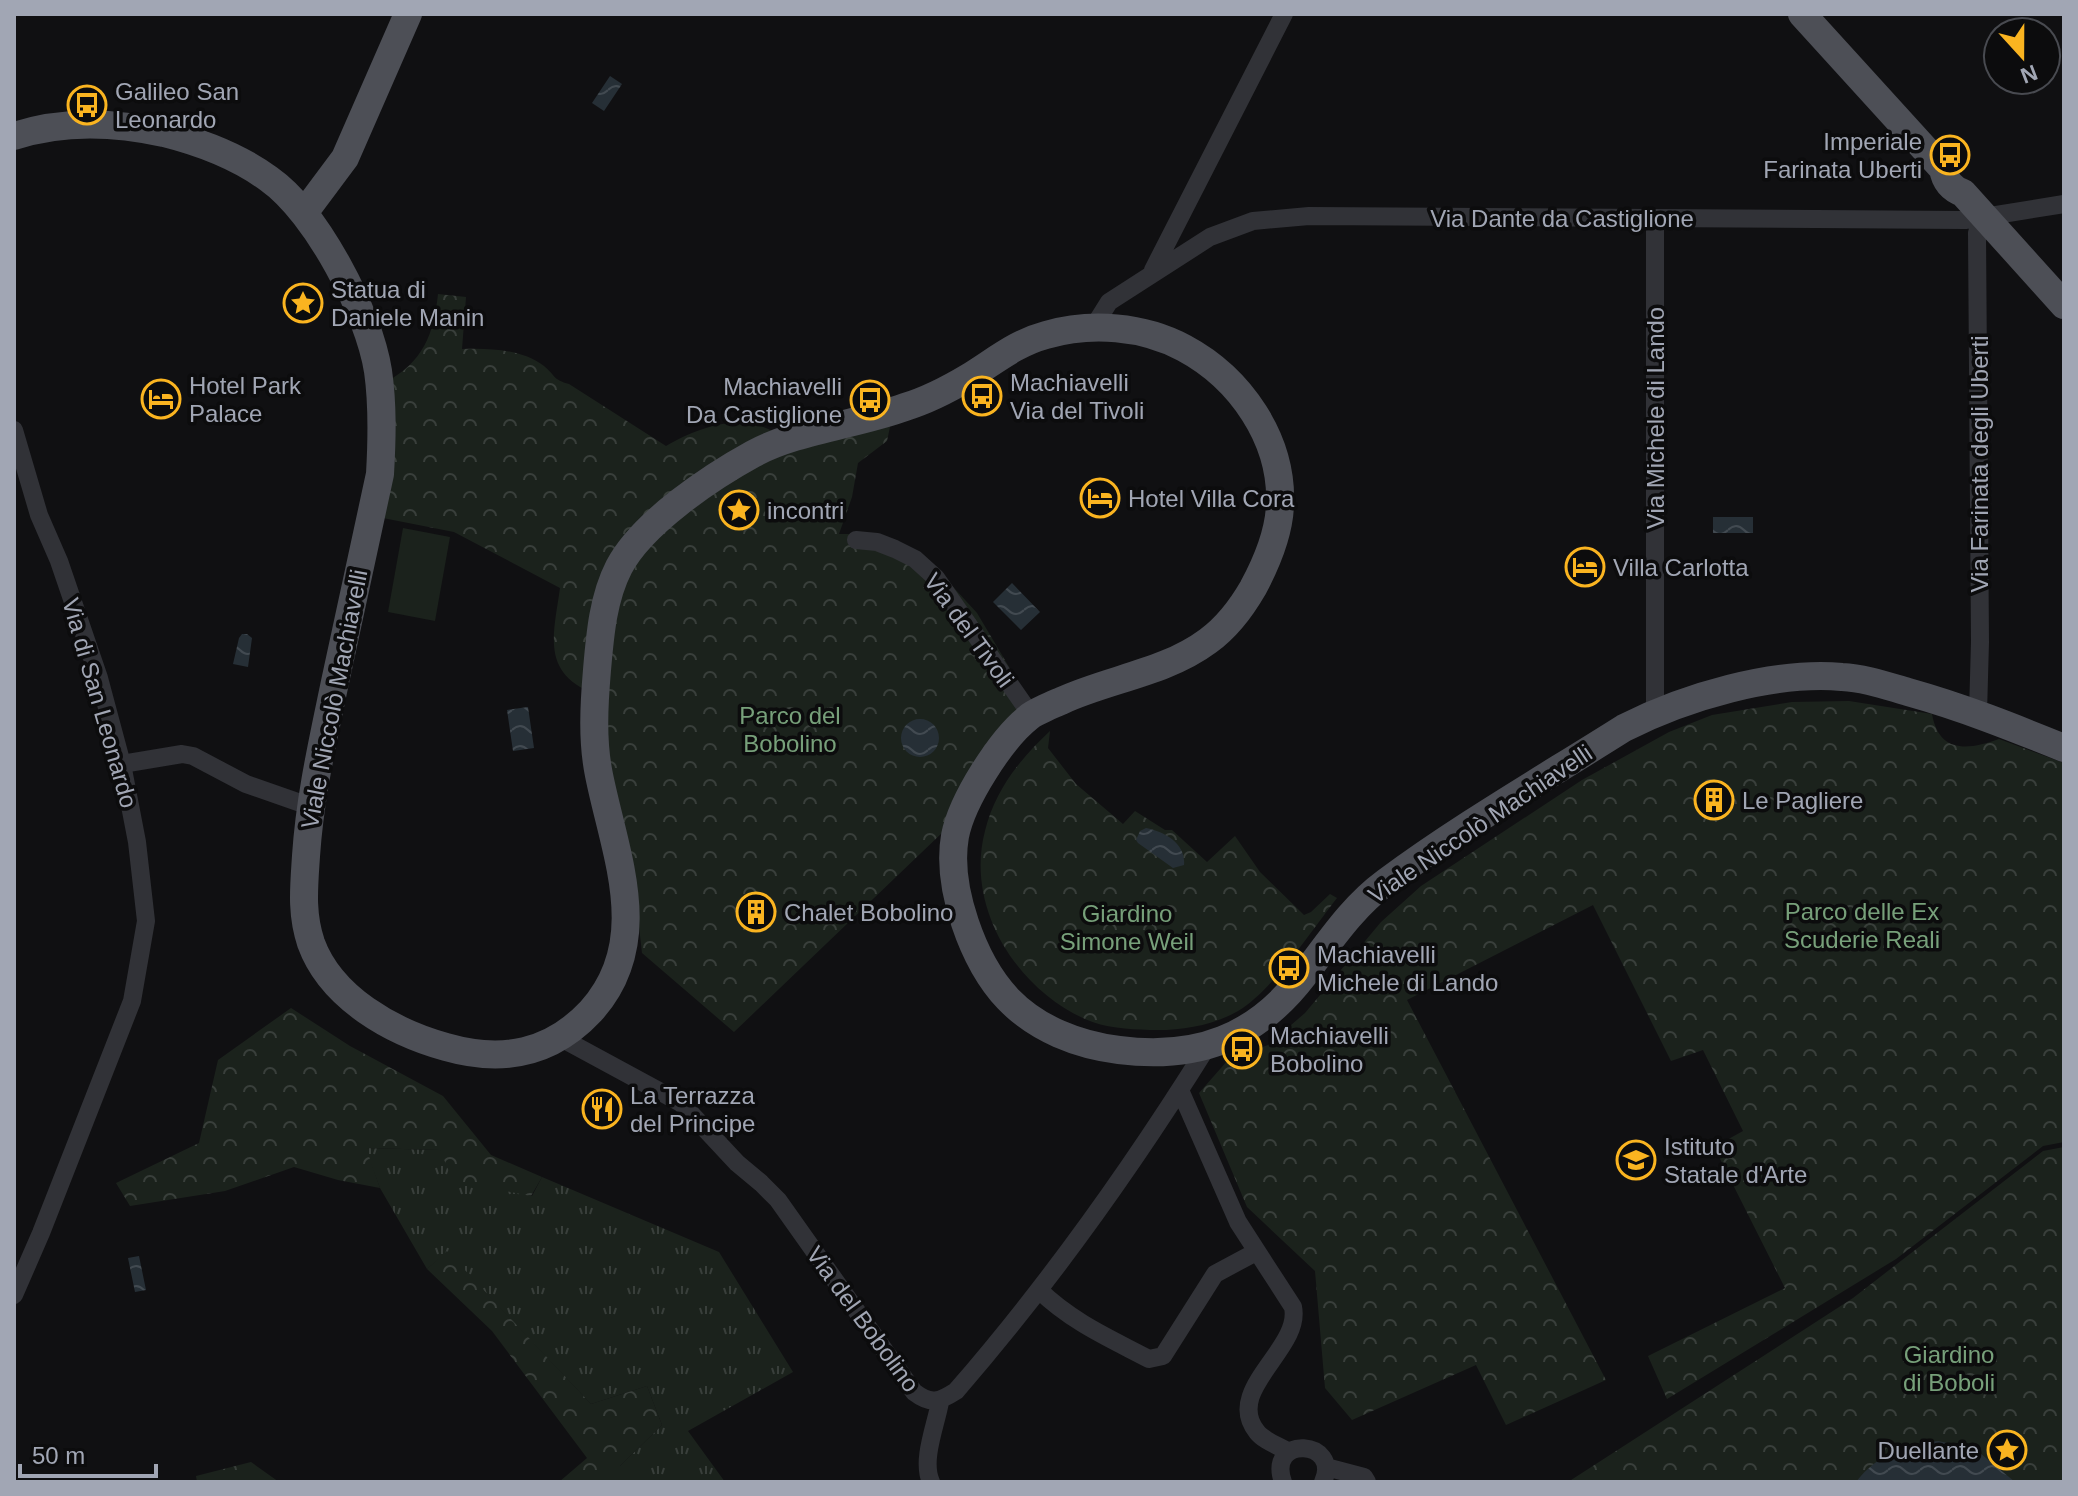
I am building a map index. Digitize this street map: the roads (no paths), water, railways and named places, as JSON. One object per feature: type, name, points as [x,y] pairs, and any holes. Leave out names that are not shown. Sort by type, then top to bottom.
[{"type":"main road","points":[[304,213],[338,169],[408,14]]},
{"type":"main road","points":[[1802,14],[1943,169],[1952,172],[1963,183],[1963,193],[2064,305]]},
{"type":"main road","name":"Viale Niccolò Machiavelli","points":[[14,136],[60,125],[100,124],[136,127],[180,137],[223,153],[268,178],[304,213],[352,293],[375,359],[383,424],[380,474],[309,806],[302,910],[311,944],[332,981],[364,1009],[405,1032],[448,1048],[493,1056],[529,1051],[561,1038],[588,1013],[611,985],[625,942],[621,862],[596,766],[593,712],[605,606],[621,563],[641,538],[687,496],[765,447],[910,406],[944,391],[1010,349],[1035,337],[1094,326],[1168,339],[1209,361],[1236,388],[1261,423],[1277,467],[1281,510],[1269,560],[1250,594],[1207,642],[1159,667],[1086,689],[1031,715],[995,754],[974,789],[955,834],[955,876],[965,924],[993,982],[1017,1009],[1049,1030],[1077,1042],[1114,1050],[1156,1053],[1207,1047],[1236,1035],[1266,1017],[1286,998],[1344,921],[1385,883],[1624,728],[1655,712],[1766,682],[1843,677],[1877,683],[1978,713],[2064,748]]},
{"type":"street","points":[[1152,273],[1284,14]]},
{"type":"street","name":"Via Dante da Castiglione","points":[[1094,326],[1109,302],[1152,273],[1224,231],[1271,219],[1309,216],[1965,220],[2064,204]]},
{"type":"street","name":"Via Farinata degli Uberti","points":[[1978,713],[1977,233],[1983,216]]},
{"type":"street","name":"Via Michele di Lando","points":[[1655,219],[1655,712]]},
{"type":"street","name":"Via di San Leonardo","points":[[14,430],[39,515],[59,561],[99,678],[122,764],[137,842],[146,921],[132,1001],[14,1295]]},
{"type":"street","name":"Via del Tivoli","points":[[856,540],[877,542],[895,549],[915,559],[936,578],[1031,715]]},
{"type":"street","points":[[122,764],[182,754],[193,756],[246,784],[309,806]]},
{"type":"street","name":"Via del Bobolino","points":[[561,1038],[653,1087],[688,1110],[720,1147],[778,1200],[914,1392],[926,1401],[940,1402],[956,1391],[1039,1290],[1153,1133],[1207,1047]]},
{"type":"street","points":[[1180,1090],[1238,1222],[1288,1298],[1295,1317],[1286,1338],[1254,1388],[1248,1405],[1249,1418],[1258,1434],[1289,1452]]},
{"type":"street","points":[[1039,1290],[1060,1311],[1090,1329],[1149,1359],[1158,1358],[1163,1356],[1215,1274],[1256,1252]]},
{"type":"street","points":[[931,1482],[927,1473],[928,1460],[940,1402]]},
{"type":"street","points":[[1283,1482],[1281,1462],[1289,1452],[1308,1448],[1324,1460],[1324,1475],[1364,1477],[1367,1482]]},
{"type":"water","points":[[610,76],[622,84],[604,111],[592,103]]},
{"type":"water","points":[[1713,517],[1753,517],[1753,533],[1713,533]]},
{"type":"water","points":[[1012,583],[1040,612],[1021,630],[993,602]]},
{"type":"water","points":[[242,634],[252,638],[248,667],[233,664]]},
{"type":"water","points":[[528,707],[534,748],[513,751],[507,710]]},
{"type":"water","points":[[920,719],[933,725],[939,738],[933,751],[920,757],[907,751],[901,738],[907,725]]},
{"type":"water","points":[[1146,828],[1173,840],[1182,851],[1184,865],[1173,868],[1138,843],[1136,840],[1140,831]]},
{"type":"water","points":[[139,1256],[146,1290],[135,1292],[128,1258]]},
{"type":"water","points":[[1938,1441],[1975,1449],[2015,1482],[1856,1482],[1873,1464],[1892,1452]]},
{"type":"place","name":"Galileo San Leonardo","points":[[87,105]]},
{"type":"place","name":"Imperiale Farinata Uberti","points":[[1950,155]]},
{"type":"place","name":"Statua di Daniele Manin","points":[[303,303]]},
{"type":"place","name":"Machiavelli Via del Tivoli","points":[[982,396]]},
{"type":"place","name":"Hotel Park Palace","points":[[161,399]]},
{"type":"place","name":"Machiavelli Da Castiglione","points":[[870,400]]},
{"type":"place","name":"Hotel Villa Cora","points":[[1100,498]]},
{"type":"place","name":"incontri","points":[[739,510]]},
{"type":"place","name":"Villa Carlotta","points":[[1585,567]]},
{"type":"place","name":"Le Pagliere","points":[[1714,800]]},
{"type":"place","name":"Chalet Bobolino","points":[[756,912]]},
{"type":"place","name":"Machiavelli Michele di Lando","points":[[1289,968]]},
{"type":"place","name":"Machiavelli Bobolino","points":[[1242,1049]]},
{"type":"place","name":"La Terrazza del Principe","points":[[602,1109]]},
{"type":"place","name":"Istituto Statale d'Arte","points":[[1636,1160]]},
{"type":"place","name":"Duellante","points":[[2007,1450]]},
{"type":"park label","name":"Parco del Bobolino","points":[[790,729]]},
{"type":"park label","name":"Parco delle Ex Scuderie Reali","points":[[1862,925]]},
{"type":"park label","name":"Giardino Simone Weil","points":[[1127,927]]},
{"type":"park label","name":"Giardino di Boboli","points":[[1949,1368]]}]
